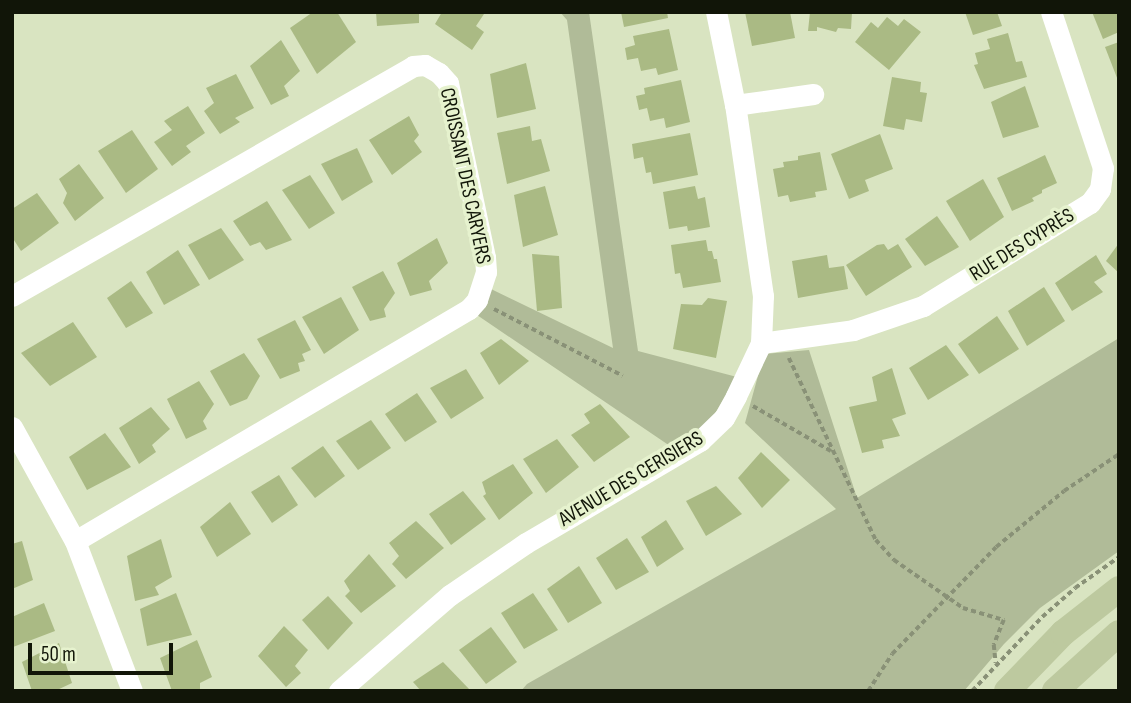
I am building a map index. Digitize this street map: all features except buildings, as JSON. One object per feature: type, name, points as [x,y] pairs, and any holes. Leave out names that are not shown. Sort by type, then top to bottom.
[{"type":"main road","points":[[1007,691],[1063,633],[1119,589]]},
{"type":"main road","points":[[1055,691],[1119,634]]},
{"type":"street","name":"AVENUE DES CERISIERS","points":[[339,691],[450,595],[526,543],[700,441],[724,418],[771,342],[735,106],[716,12]]},
{"type":"street","name":"RUE DES CYPRÈS","points":[[771,342],[853,330],[923,306],[1090,203],[1100,188],[1103,169],[1051,12]]},
{"type":"street","name":"CROISSANT DES CARYERS","points":[[12,296],[414,66],[425,65],[439,72],[448,83],[485,257],[486,272],[477,300]]},
{"type":"street","points":[[735,106],[813,94]]},
{"type":"street","points":[[75,541],[468,309],[477,300]]},
{"type":"street","points":[[12,427],[75,541],[132,691]]},
{"type":"path","points":[[477,300],[623,376]]},
{"type":"path","points":[[771,342],[833,452],[876,540],[894,560],[946,595],[972,611],[1004,620],[994,645],[996,663]]},
{"type":"path","points":[[736,396],[833,452]]},
{"type":"path","points":[[868,691],[892,653],[996,547],[1055,499],[1119,454]]},
{"type":"green space","points":[[560,12],[589,12],[638,351],[737,377],[714,415],[699,431],[670,446],[477,315],[491,289],[613,348],[567,20]]},
{"type":"green space","points":[[1119,338],[1119,551],[1040,608],[1004,644],[964,691],[521,691],[527,684],[836,509],[745,423],[764,354],[809,350],[857,498]]}]
